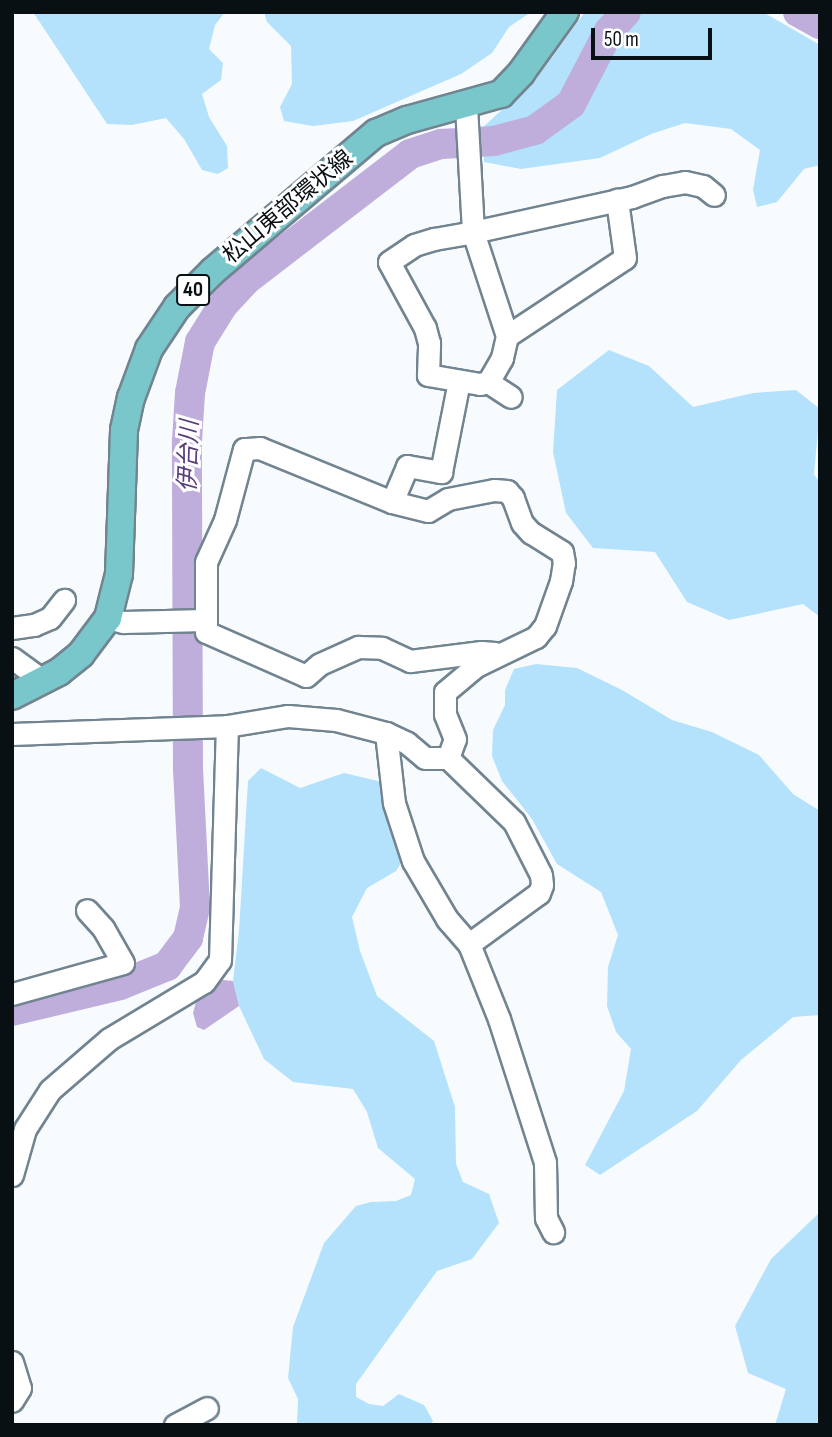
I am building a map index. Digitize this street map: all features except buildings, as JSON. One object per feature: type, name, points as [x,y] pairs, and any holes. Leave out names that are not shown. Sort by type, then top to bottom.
[{"type":"main road","name":"松山東部環状線","points":[[12,696],[44,681],[81,654],[108,618],[119,575],[124,430],[138,374],[161,327],[213,271],[376,134],[407,120],[466,117],[500,93],[521,73],[565,12]]},
{"type":"street","points":[[466,117],[473,232],[507,336],[502,358],[488,383]]},
{"type":"street","points":[[511,397],[488,383],[428,375],[429,343],[425,328],[388,262],[414,245],[617,200],[685,182],[703,186],[714,195]]},
{"type":"street","points":[[507,336],[625,258],[617,200]]},
{"type":"street","points":[[392,502],[407,466],[441,472],[459,381]]},
{"type":"street","points":[[448,758],[455,739],[445,714],[445,692],[476,666],[503,654],[536,637],[545,626],[561,581],[564,563],[562,552],[531,533],[522,523],[513,498],[507,491],[494,490],[448,499],[428,511],[392,502],[260,448],[244,449],[225,520],[206,562],[206,632],[306,676],[320,664],[358,647],[382,648],[410,661],[481,652],[503,654]]},
{"type":"street","points":[[12,628],[34,625],[50,618],[64,600]]},
{"type":"street","points":[[108,618],[123,622],[204,620]]},
{"type":"street","points":[[12,658],[44,681]]},
{"type":"street","points":[[12,734],[227,726],[288,716],[336,720],[386,733],[407,743],[425,758],[448,758],[514,822],[541,875],[539,893],[470,944]]},
{"type":"street","points":[[12,1175],[25,1129],[50,1090],[108,1039],[204,982],[220,960],[225,876],[227,726]]},
{"type":"street","points":[[386,733],[394,803],[413,861],[447,919],[470,944],[499,1019],[545,1162],[546,1217],[553,1232]]},
{"type":"street","points":[[12,994],[123,963],[103,928],[87,910]]},
{"type":"street","points":[[12,1362],[20,1388],[12,1401]]},
{"type":"street","points":[[174,1425],[207,1408]]},
{"type":"shaded area","points":[[33,12],[225,12],[215,25],[209,49],[223,63],[221,80],[202,94],[209,117],[227,146],[228,168],[218,174],[202,170],[184,139],[166,118],[132,125],[107,124]]},
{"type":"shaded area","points":[[264,12],[531,12],[509,27],[492,53],[461,74],[353,121],[313,126],[284,121],[280,107],[292,84],[291,46],[267,22]]},
{"type":"shaded area","points":[[585,12],[763,12],[820,45],[820,165],[804,169],[777,202],[757,207],[753,190],[760,150],[731,129],[685,123],[651,134],[600,158],[521,169],[484,162],[482,128],[536,79]]},
{"type":"shaded area","points":[[609,350],[649,366],[693,407],[753,393],[796,390],[820,409],[814,474],[820,483],[820,617],[803,604],[729,620],[687,602],[655,552],[593,548],[566,513],[553,452],[557,390]]},
{"type":"shaded area","points":[[536,664],[577,668],[622,690],[672,720],[712,732],[759,755],[793,794],[820,811],[820,1015],[793,1017],[741,1060],[697,1111],[600,1175],[585,1165],[624,1091],[631,1049],[616,1032],[607,1006],[608,967],[618,935],[601,892],[557,864],[532,819],[502,781],[492,756],[493,730],[505,705],[505,690],[514,669]]},
{"type":"shaded area","points":[[261,768],[300,788],[344,773],[382,782],[402,861],[396,871],[367,888],[352,917],[360,951],[377,996],[434,1041],[455,1107],[456,1164],[463,1182],[489,1194],[499,1223],[472,1259],[437,1271],[356,1384],[356,1397],[369,1404],[383,1406],[399,1394],[424,1405],[433,1421],[430,1425],[297,1425],[298,1399],[288,1378],[293,1327],[324,1243],[356,1206],[371,1202],[396,1201],[411,1195],[415,1179],[378,1148],[367,1112],[353,1089],[293,1082],[264,1059],[239,1006],[233,981],[239,931],[248,781]]},
{"type":"shaded area","points":[[223,980],[233,981],[239,1006],[204,1030],[197,1027],[193,1013],[197,998]]},
{"type":"shaded area","points":[[820,1206],[820,1425],[775,1425],[786,1389],[748,1373],[735,1326],[771,1259],[818,1214]]},
{"type":"waterway","name":"伊台川","points":[[12,1011],[120,985],[167,966],[188,938],[195,907],[188,770],[187,441],[190,393],[200,342],[223,305],[246,280],[410,154],[441,144],[494,141],[535,130],[571,104],[609,31],[626,12]]},
{"type":"waterway","name":"伊台川","points":[[798,12],[820,24]]}]
